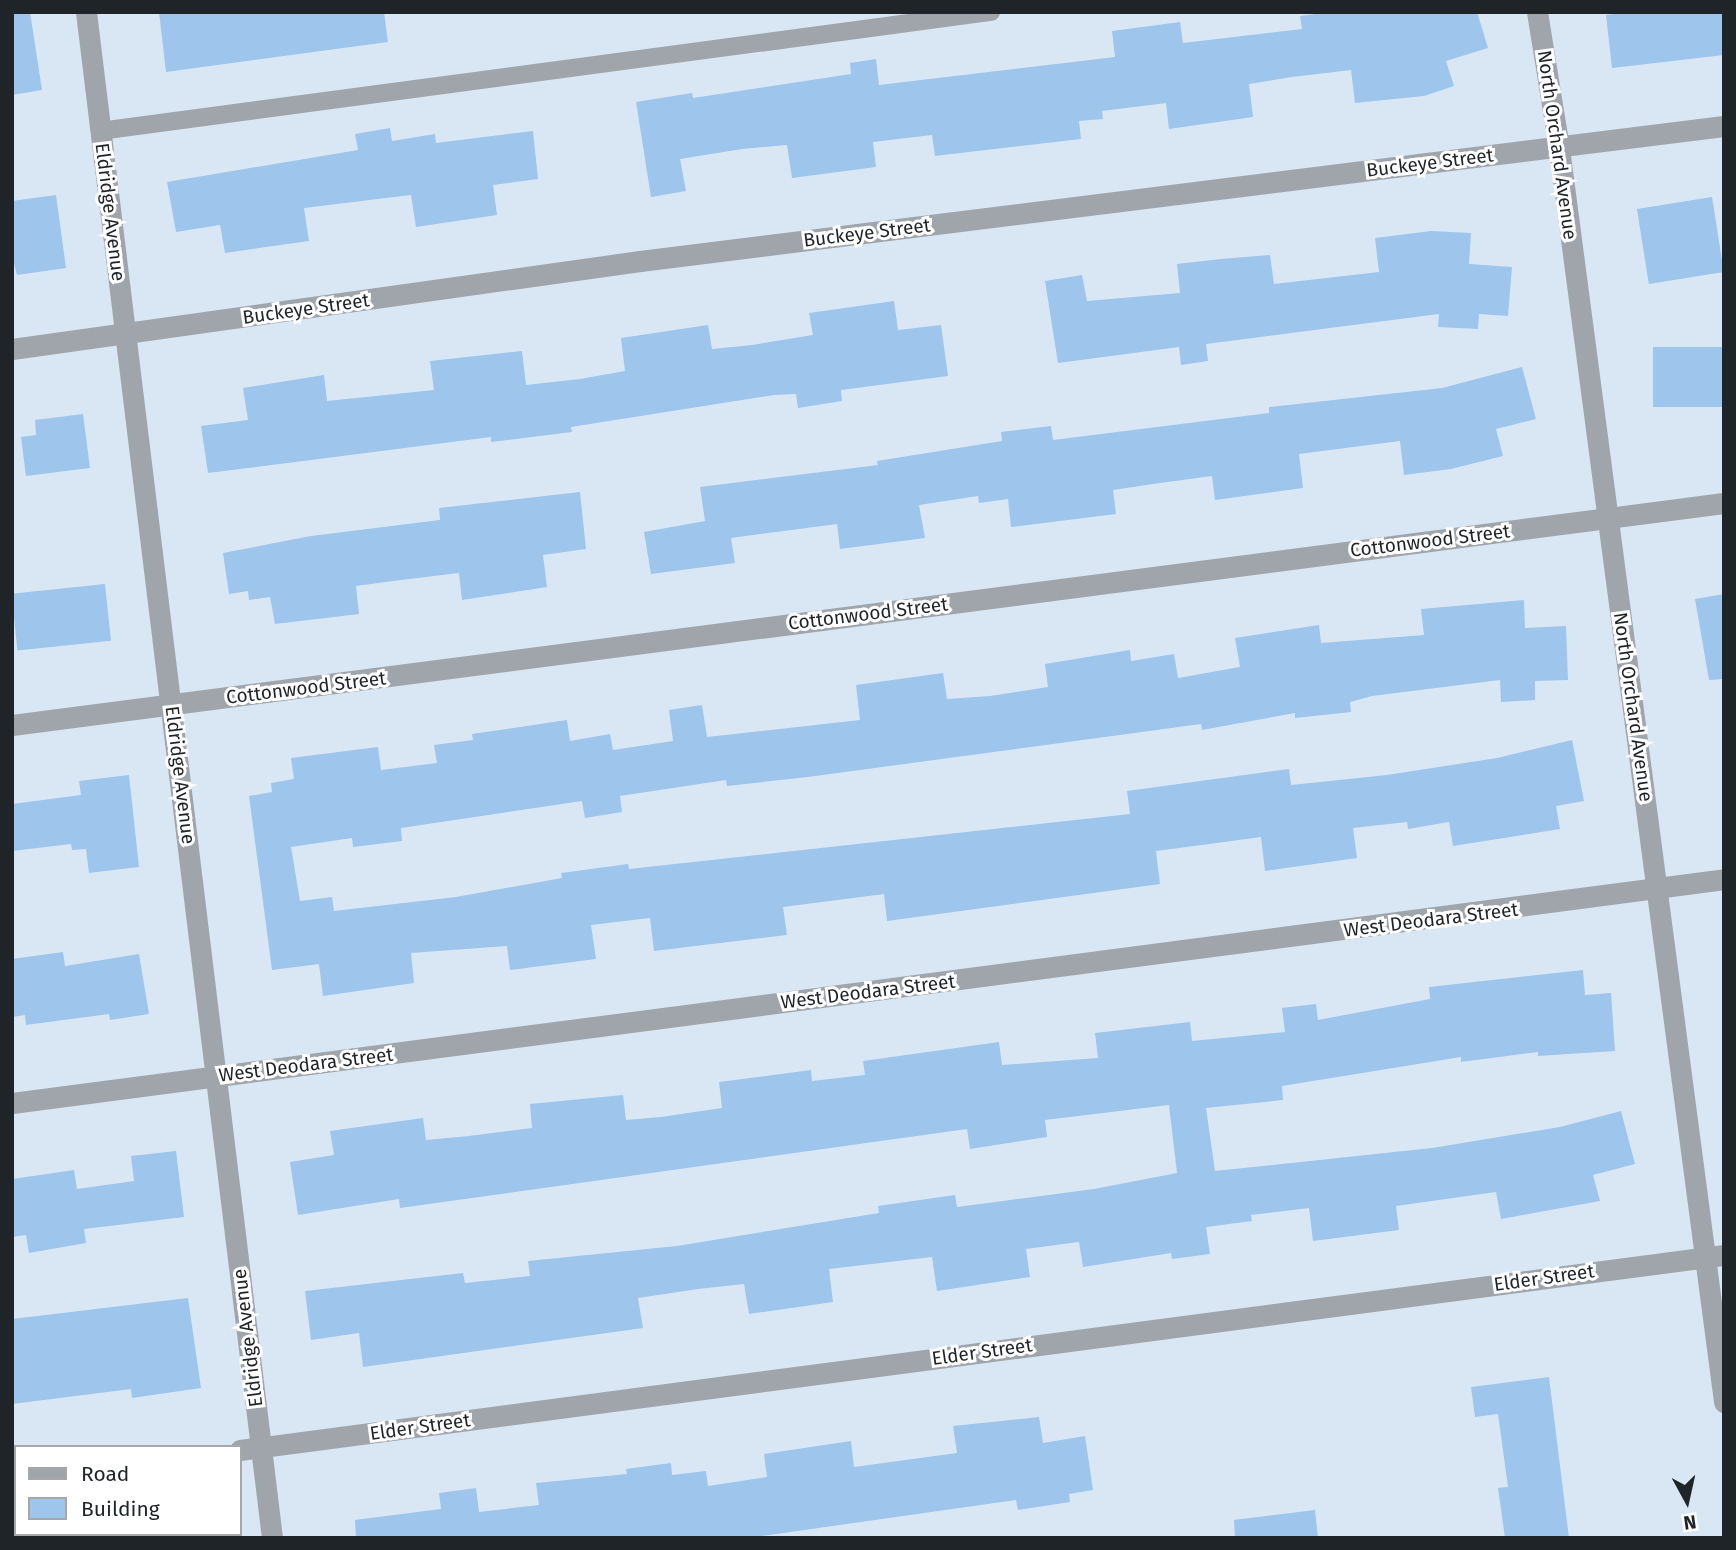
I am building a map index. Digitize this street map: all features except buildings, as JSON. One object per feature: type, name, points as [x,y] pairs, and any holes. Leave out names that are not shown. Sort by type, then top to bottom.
[{"type":"street","name":"Eldridge Avenue","points":[[86,12],[217,1076],[250,1449],[272,1538]]},
{"type":"street","name":"North Orchard Avenue","points":[[1538,12],[1559,148],[1657,889],[1714,1256],[1724,1402]]},
{"type":"street","name":"Buckeye Street","points":[[12,349],[640,261],[1724,126]]},
{"type":"street","name":"Cottonwood Street","points":[[12,726],[1724,503]]},
{"type":"street","name":"West Deodara Street","points":[[12,1103],[1724,880]]},
{"type":"street","name":"Elder Street","points":[[250,1449],[1714,1256]]},
{"type":"lane","points":[[100,131],[991,12]]}]
